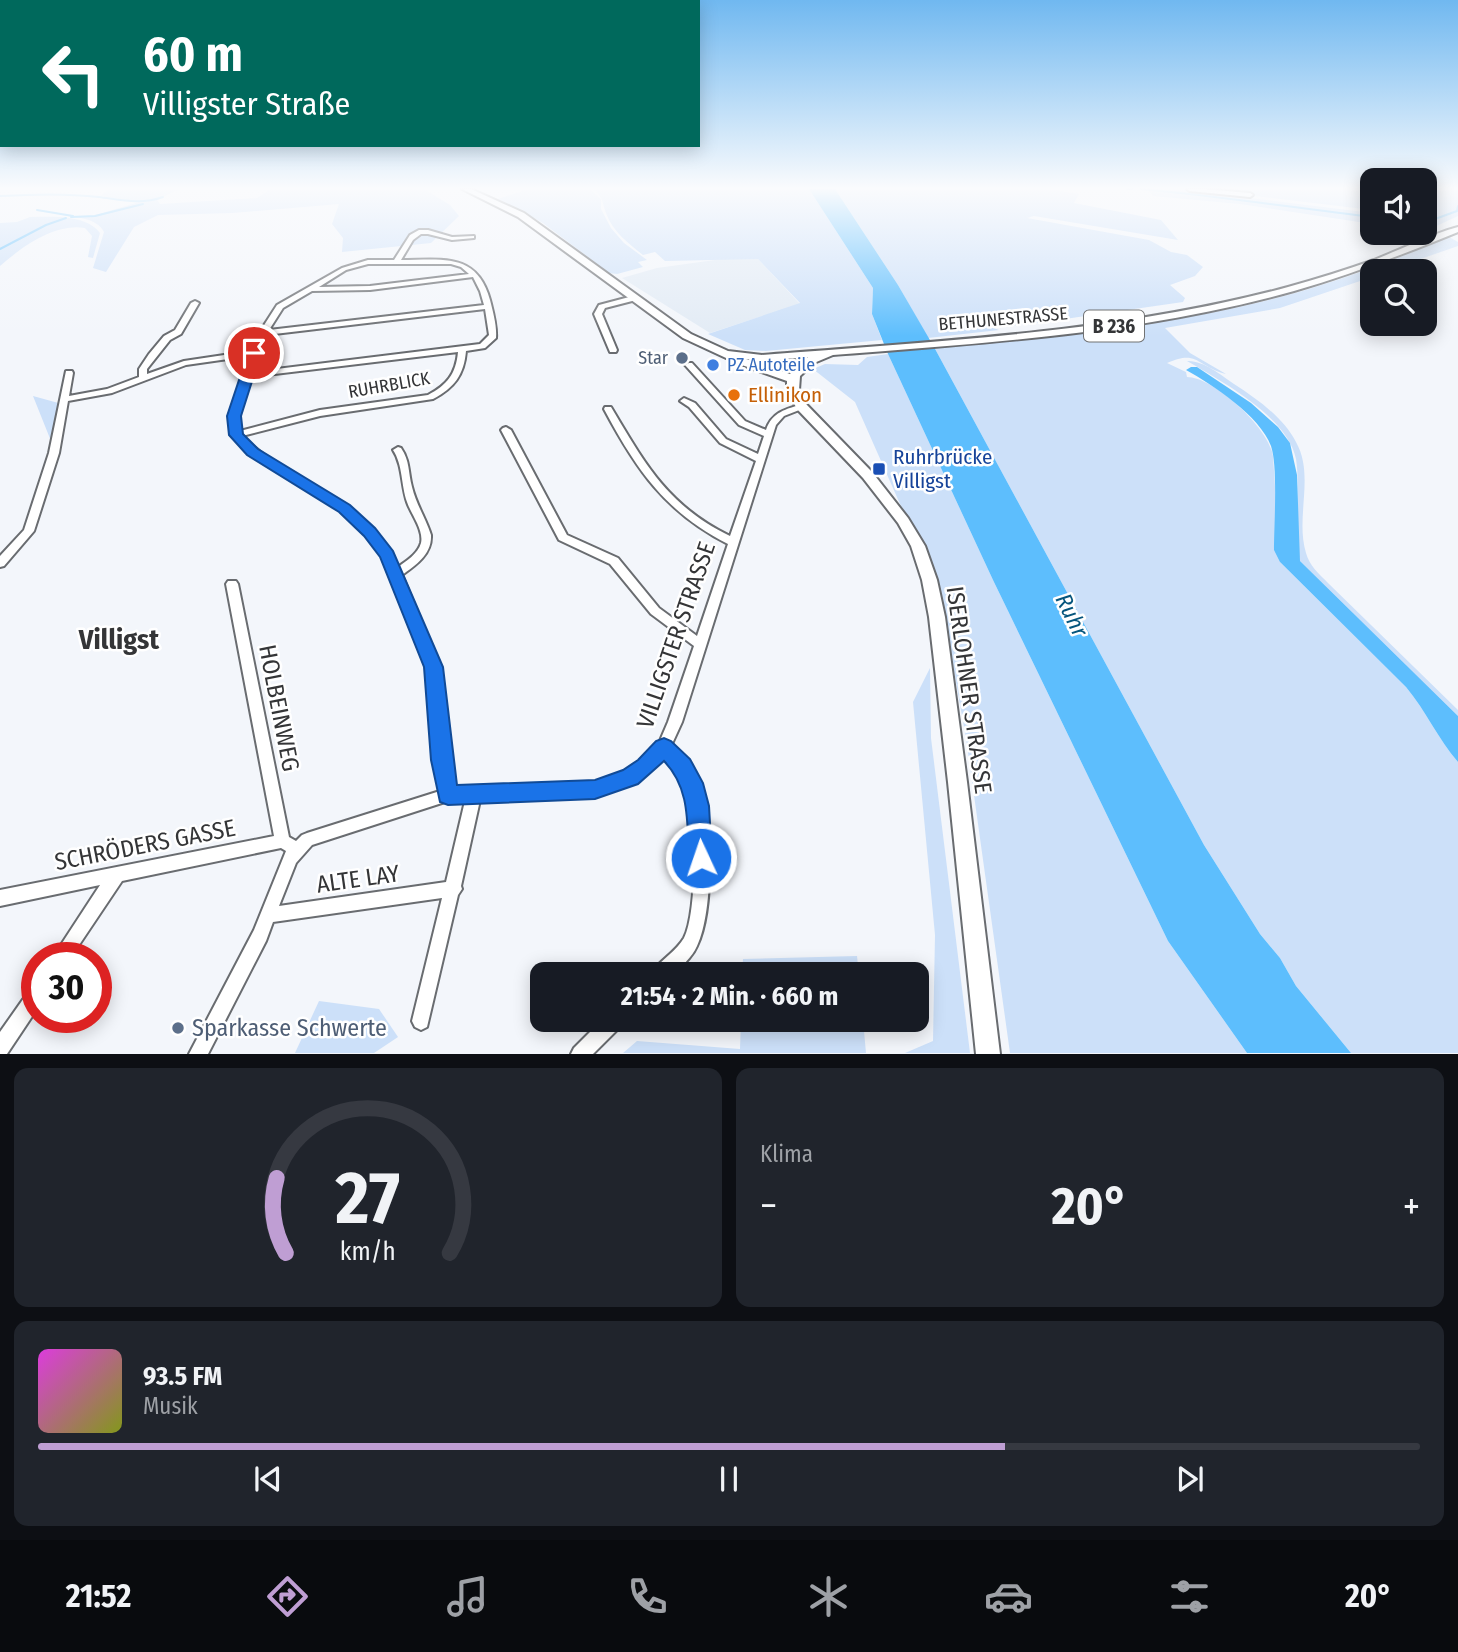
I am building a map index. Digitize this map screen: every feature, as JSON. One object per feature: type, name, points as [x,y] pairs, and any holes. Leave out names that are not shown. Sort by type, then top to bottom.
[{"type":"main road","name":"B 236","points":[[552,238],[687,336],[793,379]]},
{"type":"main road","name":"BETHUNESTRASSE","points":[[726,354],[762,358],[1109,327],[1239,302],[1339,276],[1437,238]]},
{"type":"main road","name":"BETHUNESTRASSE","points":[[793,379],[809,360],[830,353]]},
{"type":"main road","name":"ISERLOHNER STRASSE","points":[[793,379],[793,391],[803,407],[865,472],[890,503],[914,539],[926,569],[933,601],[961,803],[988,1054]]},
{"type":"street","points":[[396,262],[403,256],[411,238]]},
{"type":"street","points":[[248,375],[482,346],[493,336],[484,288],[464,266],[452,262],[353,265],[279,307],[263,332],[254,353],[234,416],[236,435],[253,452],[345,509],[369,532],[387,555],[433,667],[448,795]]},
{"type":"street","points":[[312,289],[370,288],[474,275]]},
{"type":"street","points":[[613,350],[598,314],[599,310],[633,298]]},
{"type":"street","points":[[143,376],[143,369],[152,356],[167,338],[178,332],[195,303]]},
{"type":"street","points":[[263,332],[487,307]]},
{"type":"street","name":"RUHRBLICK","points":[[236,435],[320,413],[430,397],[442,392],[458,377],[462,349]]},
{"type":"street","points":[[66,399],[108,391],[184,363],[254,353]]},
{"type":"street","points":[[689,365],[742,424],[768,435]]},
{"type":"street","points":[[0,563],[30,531],[54,453],[69,373]]},
{"type":"street","points":[[684,401],[692,405],[723,441],[760,459]]},
{"type":"street","name":"VILLIGSTER STRASSE","points":[[298,849],[307,840],[324,833],[448,795],[595,789],[611,786],[646,766],[664,747],[768,435],[775,419],[803,407]]},
{"type":"street","points":[[608,410],[626,445],[649,478],[694,522],[733,542]]},
{"type":"street","points":[[506,430],[563,537],[614,561],[655,611],[699,644]]},
{"type":"street","points":[[395,575],[425,550],[428,537],[407,487],[404,457],[398,450]]},
{"type":"street","name":"HOLBEINWEG","points":[[232,584],[282,841]]},
{"type":"street","points":[[664,747],[682,766],[692,783],[698,806],[701,858],[700,898],[691,942],[672,962]]},
{"type":"street","points":[[421,1021],[474,795]]},
{"type":"street","points":[[198,1054],[269,915],[290,858],[298,849],[282,841]]},
{"type":"street","name":"SCHRÖDERS GASSE","points":[[0,898],[282,841]]},
{"type":"street","points":[[71,942],[118,873]]},
{"type":"street","name":"ALTE LAY","points":[[269,915],[454,889]]},
{"type":"street","points":[[0,1048],[21,1017]]},
{"type":"street","points":[[580,1054],[603,1032]]},
{"type":"shaded area","points":[[0,238],[39,238],[18,251],[0,266]]},
{"type":"shaded area","points":[[92,238],[99,238],[93,258],[88,257]]},
{"type":"shaded area","points":[[102,238],[127,238],[106,272],[93,268]]},
{"type":"shaded area","points":[[343,238],[436,238],[431,243],[342,252]]},
{"type":"shaded area","points":[[563,238],[620,238],[647,260],[638,262],[643,267],[617,274],[609,273]]},
{"type":"shaded area","points":[[623,238],[841,238],[873,288],[872,314],[882,340],[766,351],[745,350],[708,334],[800,303],[758,259],[665,261],[655,252],[643,255]]},
{"type":"shaded area","points":[[867,238],[1139,238],[1149,240],[1171,252],[1187,255],[1203,267],[1195,276],[1170,285],[1185,298],[1183,302],[1023,325],[988,326],[999,330],[928,338]]},
{"type":"shaded area","points":[[1446,238],[1458,242],[1458,246],[1421,259],[1394,259],[1429,245],[1437,245],[1437,242]]},
{"type":"shaded area","points":[[722,259],[758,259],[800,304],[710,333],[622,278],[657,268]]},
{"type":"shaded area","points":[[1360,272],[1360,281],[1280,308],[1165,328],[1190,353],[1226,374],[1191,358],[1167,363],[1186,372],[1187,377],[1211,385],[1225,395],[1239,406],[1262,432],[1273,456],[1280,562],[1406,687],[1458,762],[1458,1053],[1351,1053],[1296,986],[1204,845],[934,347],[1023,339],[1200,315],[1329,283]]},
{"type":"shaded area","points":[[888,354],[993,580],[1168,941],[1247,1053],[1010,1053],[966,738],[937,577],[900,504],[855,402],[813,369],[825,364],[858,365],[867,357]]},
{"type":"shaded area","points":[[1187,361],[1212,369],[1252,396],[1269,409],[1291,433],[1304,469],[1302,525],[1309,561],[1325,580],[1458,710],[1458,716],[1300,561],[1296,459],[1280,429],[1251,402]]},
{"type":"shaded area","points":[[33,396],[62,404],[53,446]]},
{"type":"shaded area","points":[[930,668],[931,738],[970,1053],[905,1053],[933,1041],[935,935],[913,702]]},
{"type":"shaded area","points":[[857,956],[858,962],[743,962],[743,959]]},
{"type":"shaded area","points":[[319,1001],[379,1009],[398,1037],[374,1053],[295,1053]]},
{"type":"shaded area","points":[[741,1032],[864,1032],[866,1053],[623,1053],[637,1041],[740,1049]]},
{"type":"water","name":"Ruhr","points":[[841,238],[867,238],[898,285],[1204,845],[1296,986],[1351,1053],[1247,1053],[1168,941],[993,580],[888,354],[872,314],[873,288]]},
{"type":"water","points":[[1197,367],[1251,403],[1278,427],[1290,443],[1297,475],[1300,561],[1458,716],[1458,762],[1406,687],[1280,562],[1274,550],[1275,481],[1271,446],[1257,424],[1246,413],[1222,393],[1186,370]]},
{"type":"waterway","points":[[0,249],[21,238]]},
{"type":"place","name":"Star","points":[[682,358]]},
{"type":"place","name":"PZ Autoteile","points":[[713,365]]},
{"type":"place","name":"Ellinikon","points":[[734,395]]},
{"type":"place","name":"Ruhrbrücke Villigst","points":[[879,469]]},
{"type":"place","name":"Sparkasse Schwerte","points":[[178,1028]]},
{"type":"district","name":"Villigst","points":[[119,639]]},
{"type":"route","points":[[254,353],[234,416],[236,435],[253,452],[345,509],[369,532],[387,555],[433,667],[448,795],[595,789],[611,786],[646,766],[664,747],[682,766],[692,783],[698,806],[701,858]]}]
